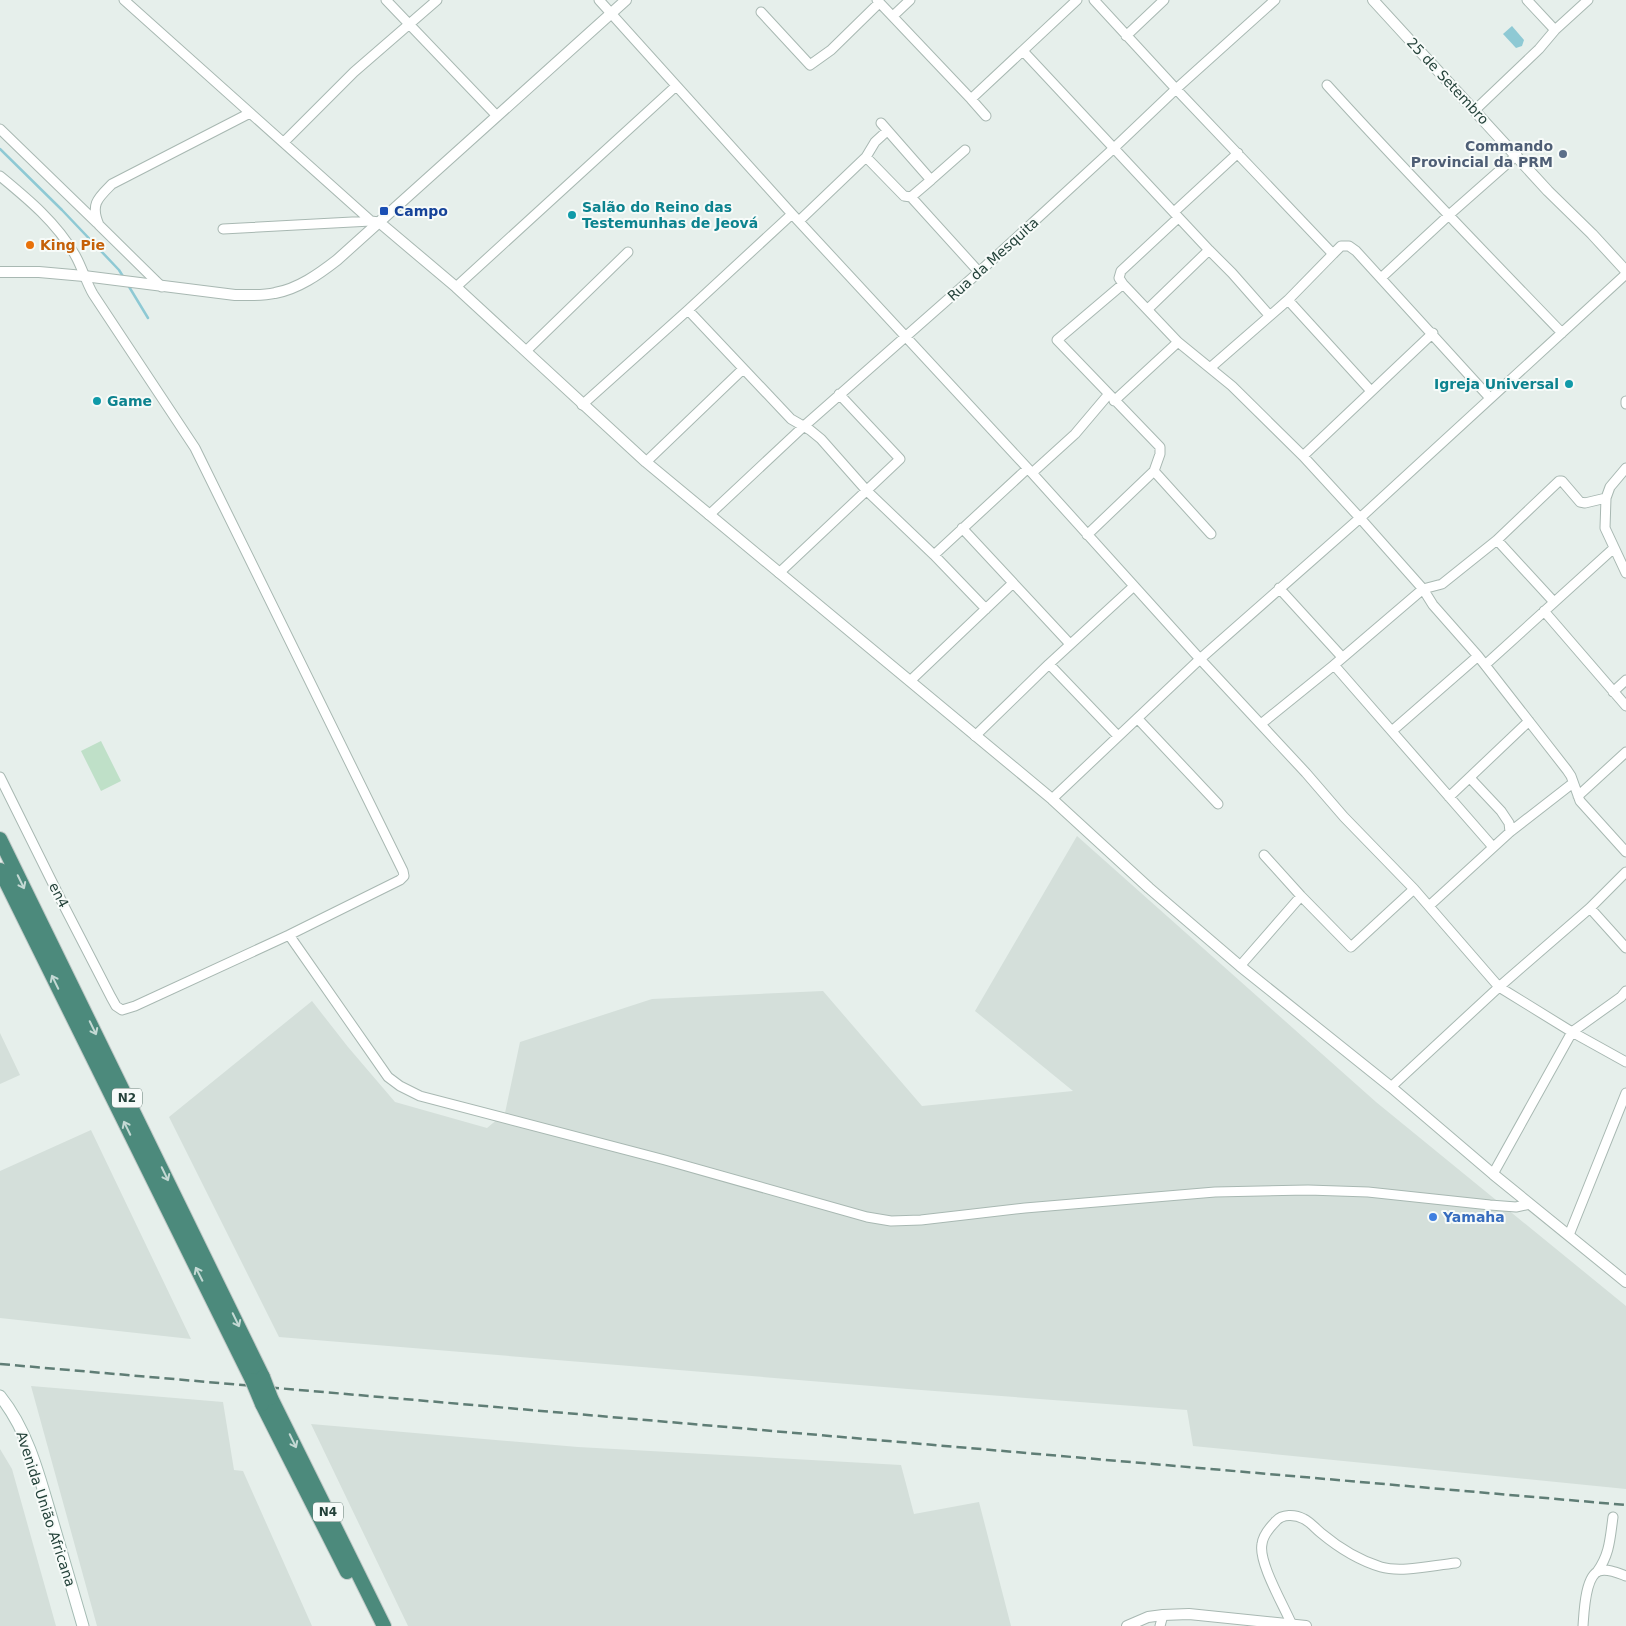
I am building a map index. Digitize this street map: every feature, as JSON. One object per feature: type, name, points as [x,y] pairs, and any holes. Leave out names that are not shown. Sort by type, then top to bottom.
[{"type":"highway","name":"N2","points":[[0,839],[254,1358]]},
{"type":"highway","name":"N2","points":[[0,870],[257,1379]]},
{"type":"highway","name":"N4","points":[[254,1358],[257,1379],[266,1401],[374,1626]]},
{"type":"highway","name":"N4","points":[[266,1401],[384,1626]]},
{"type":"main road","name":"Avenida União Africana","points":[[0,1396],[18,1422],[26,1440],[42,1486],[83,1626]]},
{"type":"street","points":[[124,0],[375,222],[456,287],[646,462],[1052,799],[1149,888],[1240,966],[1392,1088],[1493,1174],[1626,1282]]},
{"type":"street","points":[[386,0],[497,116]]},
{"type":"street","points":[[284,142],[354,72],[437,0]]},
{"type":"street","points":[[599,0],[792,214],[1030,471],[1344,817],[1414,889],[1499,987],[1572,1032],[1626,1062]]},
{"type":"street","points":[[0,272],[39,272],[84,276],[236,295],[260,296],[284,291],[326,269],[375,222],[626,0]]},
{"type":"street","points":[[893,16],[910,0]]},
{"type":"street","points":[[971,98],[1077,0]]},
{"type":"street","points":[[1094,0],[1176,89],[1334,254]]},
{"type":"street","points":[[1126,36],[1164,0]]},
{"type":"street","name":"Rua da Mesquita","points":[[709,515],[839,394],[979,272],[1274,0]]},
{"type":"street","name":"25 de Setembro","points":[[1373,0],[1626,273]]},
{"type":"street","points":[[1528,0],[1555,30]]},
{"type":"street","points":[[1475,110],[1555,30],[1588,0]]},
{"type":"street","points":[[761,12],[810,65],[830,50],[878,1],[986,116]]},
{"type":"street","points":[[1023,51],[1232,273],[1269,315]]},
{"type":"street","points":[[1326,85],[1398,164],[1562,333]]},
{"type":"street","points":[[456,287],[676,86]]},
{"type":"street","points":[[99,225],[94,214],[98,198],[112,184],[250,113]]},
{"type":"street","points":[[880,123],[931,180]]},
{"type":"street","points":[[0,129],[162,287]]},
{"type":"street","points":[[799,221],[866,157],[875,142],[887,131]]},
{"type":"street","points":[[911,197],[965,150]]},
{"type":"street","points":[[1238,153],[1121,271],[1118,278],[1178,342],[1232,386],[1303,456],[1423,589],[1567,770],[1574,782],[1580,801],[1626,852]]},
{"type":"street","points":[[1381,278],[1517,155]]},
{"type":"street","points":[[866,157],[904,196],[911,197],[979,272]]},
{"type":"street","points":[[0,176],[39,209],[56,228],[76,257],[93,294],[196,448],[403,871],[404,876],[400,880],[289,934],[388,1077],[400,1086],[420,1096],[891,1221],[921,1220],[1025,1208],[1224,1191],[1308,1190],[1368,1192],[1499,1206],[1516,1207],[1530,1204]]},
{"type":"street","points":[[582,405],[792,214]]},
{"type":"street","points":[[223,229],[375,222]]},
{"type":"street","points":[[1210,368],[1288,300],[1341,246],[1349,246],[1356,251],[1490,398]]},
{"type":"street","points":[[1148,309],[1209,250]]},
{"type":"street","points":[[526,351],[628,252]]},
{"type":"street","points":[[1052,799],[1200,659],[1360,518],[1626,273]]},
{"type":"street","points":[[1087,535],[1154,471],[1160,454],[1160,448],[1057,340],[1123,284]]},
{"type":"street","points":[[1288,300],[1371,391]]},
{"type":"street","points":[[688,310],[791,419],[821,439],[867,491],[986,608]]},
{"type":"street","points":[[1303,456],[1432,333]]},
{"type":"street","points":[[934,555],[962,528],[1075,434],[1111,398],[1178,342]]},
{"type":"street","points":[[646,462],[743,369]]},
{"type":"street","points":[[779,573],[900,459],[839,394]]},
{"type":"street","points":[[1626,468],[1610,487],[1606,498],[1605,528],[1626,573]]},
{"type":"street","points":[[1154,471],[1211,534]]},
{"type":"street","points":[[1261,724],[1334,666],[1342,657],[1423,589],[1442,584],[1497,540],[1560,481],[1580,502],[1585,503],[1606,498]]},
{"type":"street","points":[[962,528],[1070,644]]},
{"type":"street","points":[[1497,540],[1554,602]]},
{"type":"street","points":[[1485,665],[1614,548]]},
{"type":"street","points":[[910,681],[1013,583]]},
{"type":"street","points":[[975,736],[1070,644],[1134,586]]},
{"type":"street","points":[[1279,588],[1342,657]]},
{"type":"street","points":[[1544,611],[1626,706]]},
{"type":"street","points":[[1392,732],[1478,656]]},
{"type":"street","points":[[1049,664],[1118,736]]},
{"type":"street","points":[[1334,666],[1493,847]]},
{"type":"street","points":[[1612,692],[1626,680]]},
{"type":"street","points":[[1138,719],[1218,804]]},
{"type":"street","points":[[1450,797],[1529,721]]},
{"type":"street","points":[[1578,796],[1626,752]]},
{"type":"street","name":"en4","points":[[0,777],[111,997],[116,1006],[122,1010],[136,1006],[289,934]]},
{"type":"street","points":[[1470,778],[1510,823],[1510,832]]},
{"type":"street","points":[[1429,906],[1510,832],[1574,782]]},
{"type":"street","points":[[1264,856],[1351,947],[1414,889]]},
{"type":"street","points":[[1392,1088],[1499,987],[1590,908],[1626,872]]},
{"type":"street","points":[[1240,966],[1301,896]]},
{"type":"street","points":[[1590,908],[1626,948]]},
{"type":"street","points":[[1493,1174],[1572,1032],[1621,997],[1626,991]]},
{"type":"street","points":[[1569,1235],[1626,1093]]},
{"type":"street","points":[[1292,1625],[1261,1553],[1262,1542],[1277,1519],[1288,1515],[1302,1518],[1345,1552],[1383,1568],[1406,1568],[1456,1562]]},
{"type":"street","points":[[1583,1626],[1586,1595],[1591,1578],[1605,1561],[1609,1548],[1613,1516]]},
{"type":"street","points":[[1597,1572],[1604,1570],[1626,1576]]},
{"type":"street","points":[[1160,1626],[1163,1614]]},
{"type":"street","points":[[1127,1626],[1148,1617],[1163,1614],[1189,1614],[1306,1626]]},
{"type":"shaded area","points":[[1077,836],[1376,1102],[1626,1306],[1626,1489],[1193,1446],[1187,1410],[279,1337],[169,1117],[312,1001],[395,1102],[487,1128],[505,1113],[520,1042],[652,999],[823,991],[922,1106],[1073,1091],[975,1011]]},
{"type":"shaded area","points":[[0,1033],[20,1075],[0,1084]]},
{"type":"shaded area","points":[[91,1130],[191,1339],[0,1318],[0,1171]]},
{"type":"shaded area","points":[[31,1386],[223,1402],[234,1470],[243,1471],[312,1626],[97,1626]]},
{"type":"shaded area","points":[[311,1424],[578,1447],[901,1465],[914,1514],[979,1502],[1011,1626],[408,1626]]},
{"type":"shaded area","points":[[0,1449],[12,1469],[56,1626],[0,1626]]},
{"type":"green space","points":[[101,741],[121,781],[101,791],[81,751]]},
{"type":"water","points":[[1512,26],[1524,40],[1522,46],[1516,48],[1503,34]]},
{"type":"waterway","points":[[0,149],[62,210],[119,270],[124,278]]},
{"type":"waterway","points":[[128,285],[148,318]]},
{"type":"railway","points":[[0,1364],[1626,1505]]},
{"type":"place","name":"Commando Provincial da PRM","points":[[1563,154]]},
{"type":"place","name":"Campo","points":[[384,211]]},
{"type":"place","name":"Salão do Reino das Testemunhas de Jeová","points":[[572,215]]},
{"type":"place","name":"King Pie","points":[[30,245]]},
{"type":"place","name":"Igreja Universal","points":[[1569,384]]},
{"type":"place","name":"Game","points":[[97,401]]},
{"type":"place","name":"Yamaha","points":[[1433,1217]]}]
